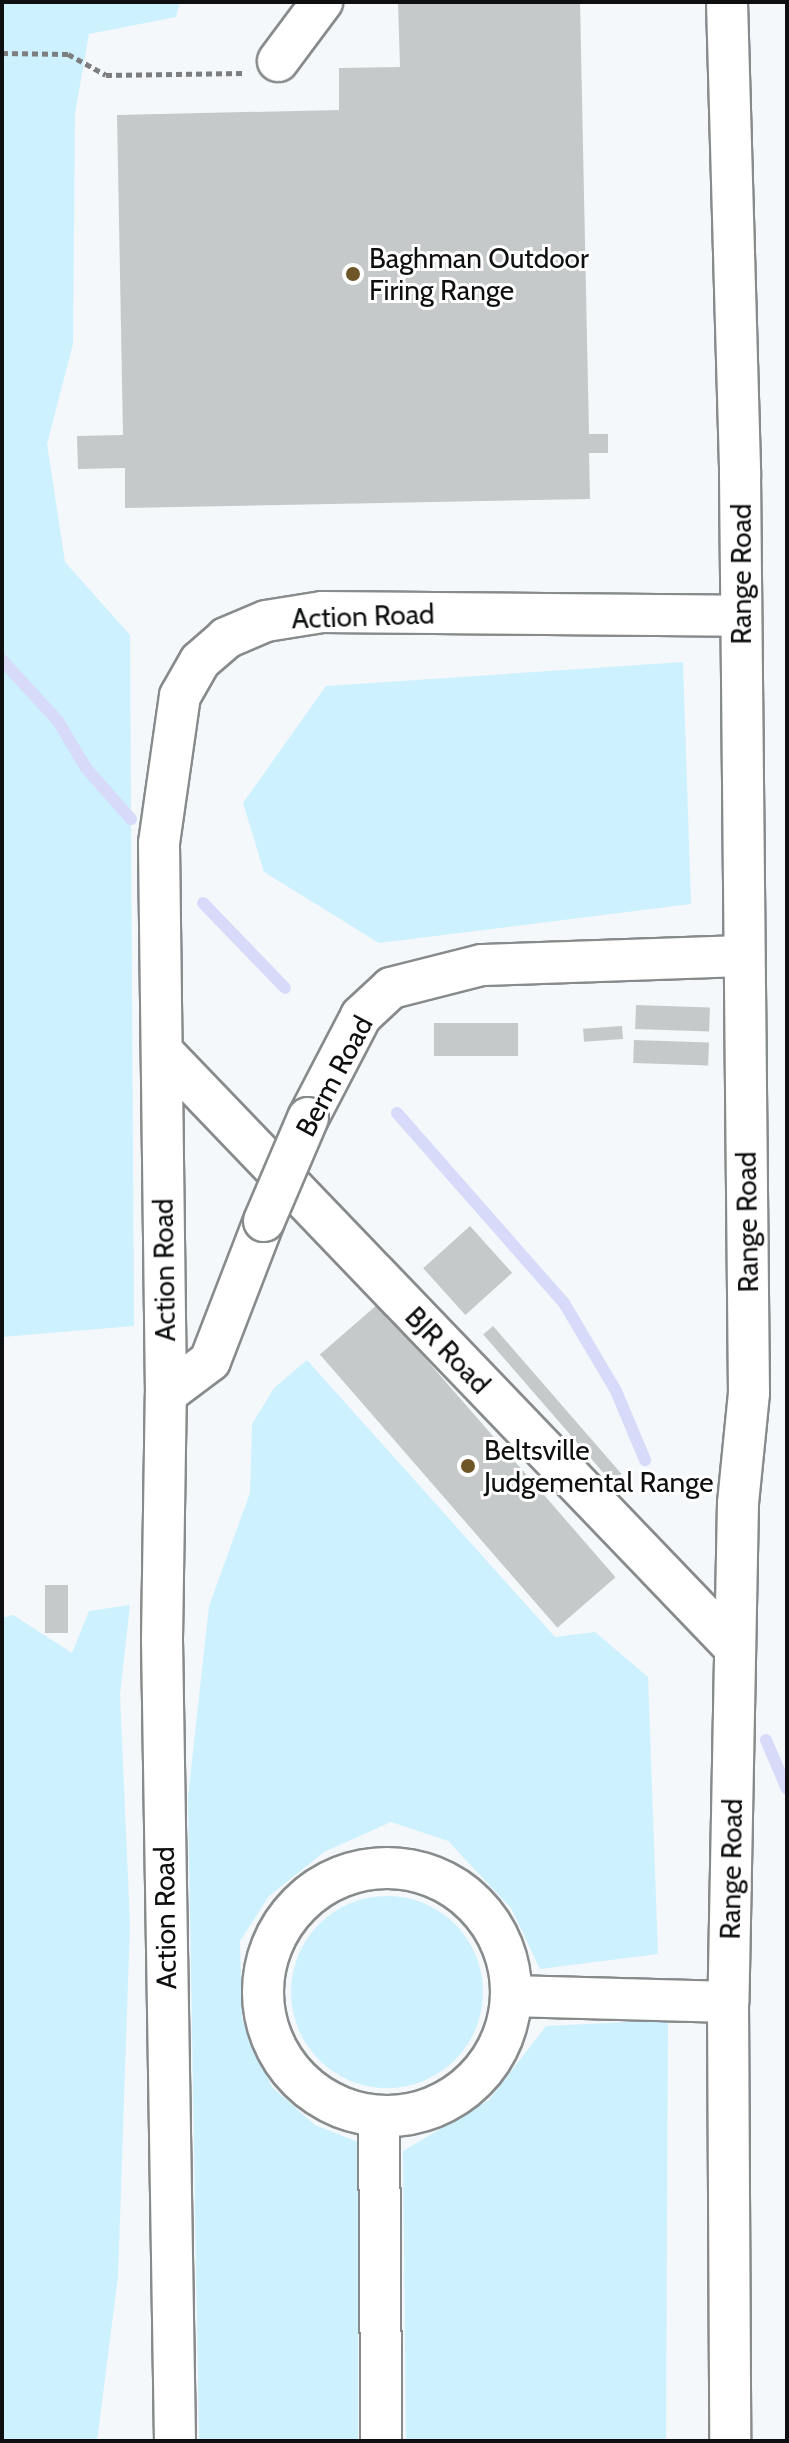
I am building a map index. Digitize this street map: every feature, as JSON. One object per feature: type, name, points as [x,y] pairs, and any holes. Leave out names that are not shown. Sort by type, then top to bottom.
[{"type":"lane","points":[[278,61],[322,2]]},
{"type":"lane","name":"Range Road","points":[[727,2],[741,616],[749,1393],[738,1503],[728,2002],[730,2441]]},
{"type":"lane","name":"Action Road","points":[[175,2441],[162,1639],[166,1394],[159,843],[164,783],[180,696],[200,661],[226,638],[266,621],[322,612],[741,616]]},
{"type":"lane","name":"Berm Road","points":[[166,1394],[210,1361],[308,1118],[361,1016],[391,988],[482,965],[744,956]]},
{"type":"lane","name":"BJR Road","points":[[162,1051],[735,1648]]},
{"type":"lane","points":[[378,1867],[420,1871],[458,1888],[488,1917],[506,1954],[512,1996],[504,2035],[475,2078],[455,2096],[419,2112],[379,2116],[338,2107],[303,2085],[277,2052],[264,2013],[264,1971],[272,1945],[303,1900],[338,1877],[378,1867]]},
{"type":"lane","points":[[512,1996],[728,2002]]},
{"type":"lane","points":[[379,2116],[381,2441]]},
{"type":"path","points":[[2,53],[68,54],[106,75],[267,72],[278,61]]},
{"type":"shaded area","points":[[2,2],[180,2],[176,17],[89,34],[75,113],[73,344],[47,444],[65,562],[130,635],[134,1326],[2,1337]]},
{"type":"shaded area","points":[[683,662],[691,904],[379,943],[264,872],[243,803],[326,686]]},
{"type":"shaded area","points":[[307,1360],[555,1637],[595,1632],[648,1677],[658,1954],[540,1969],[511,1908],[448,1841],[391,1822],[324,1852],[269,1896],[240,1941],[242,2019],[272,2087],[315,2125],[358,2142],[358,2441],[199,2441],[188,1797],[209,1606],[250,1493],[252,1424],[274,1388]]},
{"type":"shaded area","points":[[130,1605],[120,1694],[130,1924],[118,2277],[97,2441],[2,2441],[2,1618],[13,1615],[72,1653],[89,1611]]},
{"type":"shaded area","points":[[387,1896],[424,1903],[455,1924],[476,1955],[483,1992],[476,2029],[455,2060],[424,2081],[387,2088],[350,2081],[319,2060],[298,2029],[291,1992],[298,1955],[319,1924],[350,1903]]},
{"type":"shaded area","points":[[668,2020],[666,2441],[406,2441],[403,2151],[489,2100],[546,2026]]},
{"type":"building","name":"Baghman Outdoor Firing Range","points":[[398,2],[580,2],[589,434],[608,434],[608,453],[589,453],[590,499],[125,508],[125,468],[78,469],[77,436],[123,435],[117,115],[339,110],[339,68],[400,67]]},
{"type":"building","points":[[636,1005],[710,1008],[709,1032],[635,1029]]},
{"type":"building","points":[[434,1023],[518,1023],[518,1056],[434,1056]]},
{"type":"building","points":[[622,1026],[623,1039],[584,1042],[583,1029]]},
{"type":"building","points":[[634,1040],[709,1043],[708,1066],[633,1063]]},
{"type":"building","points":[[470,1226],[512,1273],[465,1315],[423,1268]]},
{"type":"building","name":"Beltsville Judgemental Range","points":[[378,1304],[615,1577],[557,1628],[320,1355]]},
{"type":"building","points":[[493,1326],[622,1474],[612,1482],[483,1335]]},
{"type":"building","points":[[45,1585],[68,1585],[68,1633],[45,1633]]},
{"type":"waterway","points":[[2,660],[58,721],[86,768],[131,819]]},
{"type":"waterway","points":[[203,903],[285,988]]},
{"type":"waterway","points":[[397,1113],[564,1303],[616,1391],[645,1460]]},
{"type":"waterway","points":[[766,1740],[787,1789]]},
{"type":"place","name":"Baghman Outdoor Firing Range","points":[[353,274]]},
{"type":"place","name":"Beltsville Judgemental Range","points":[[468,1466]]}]
